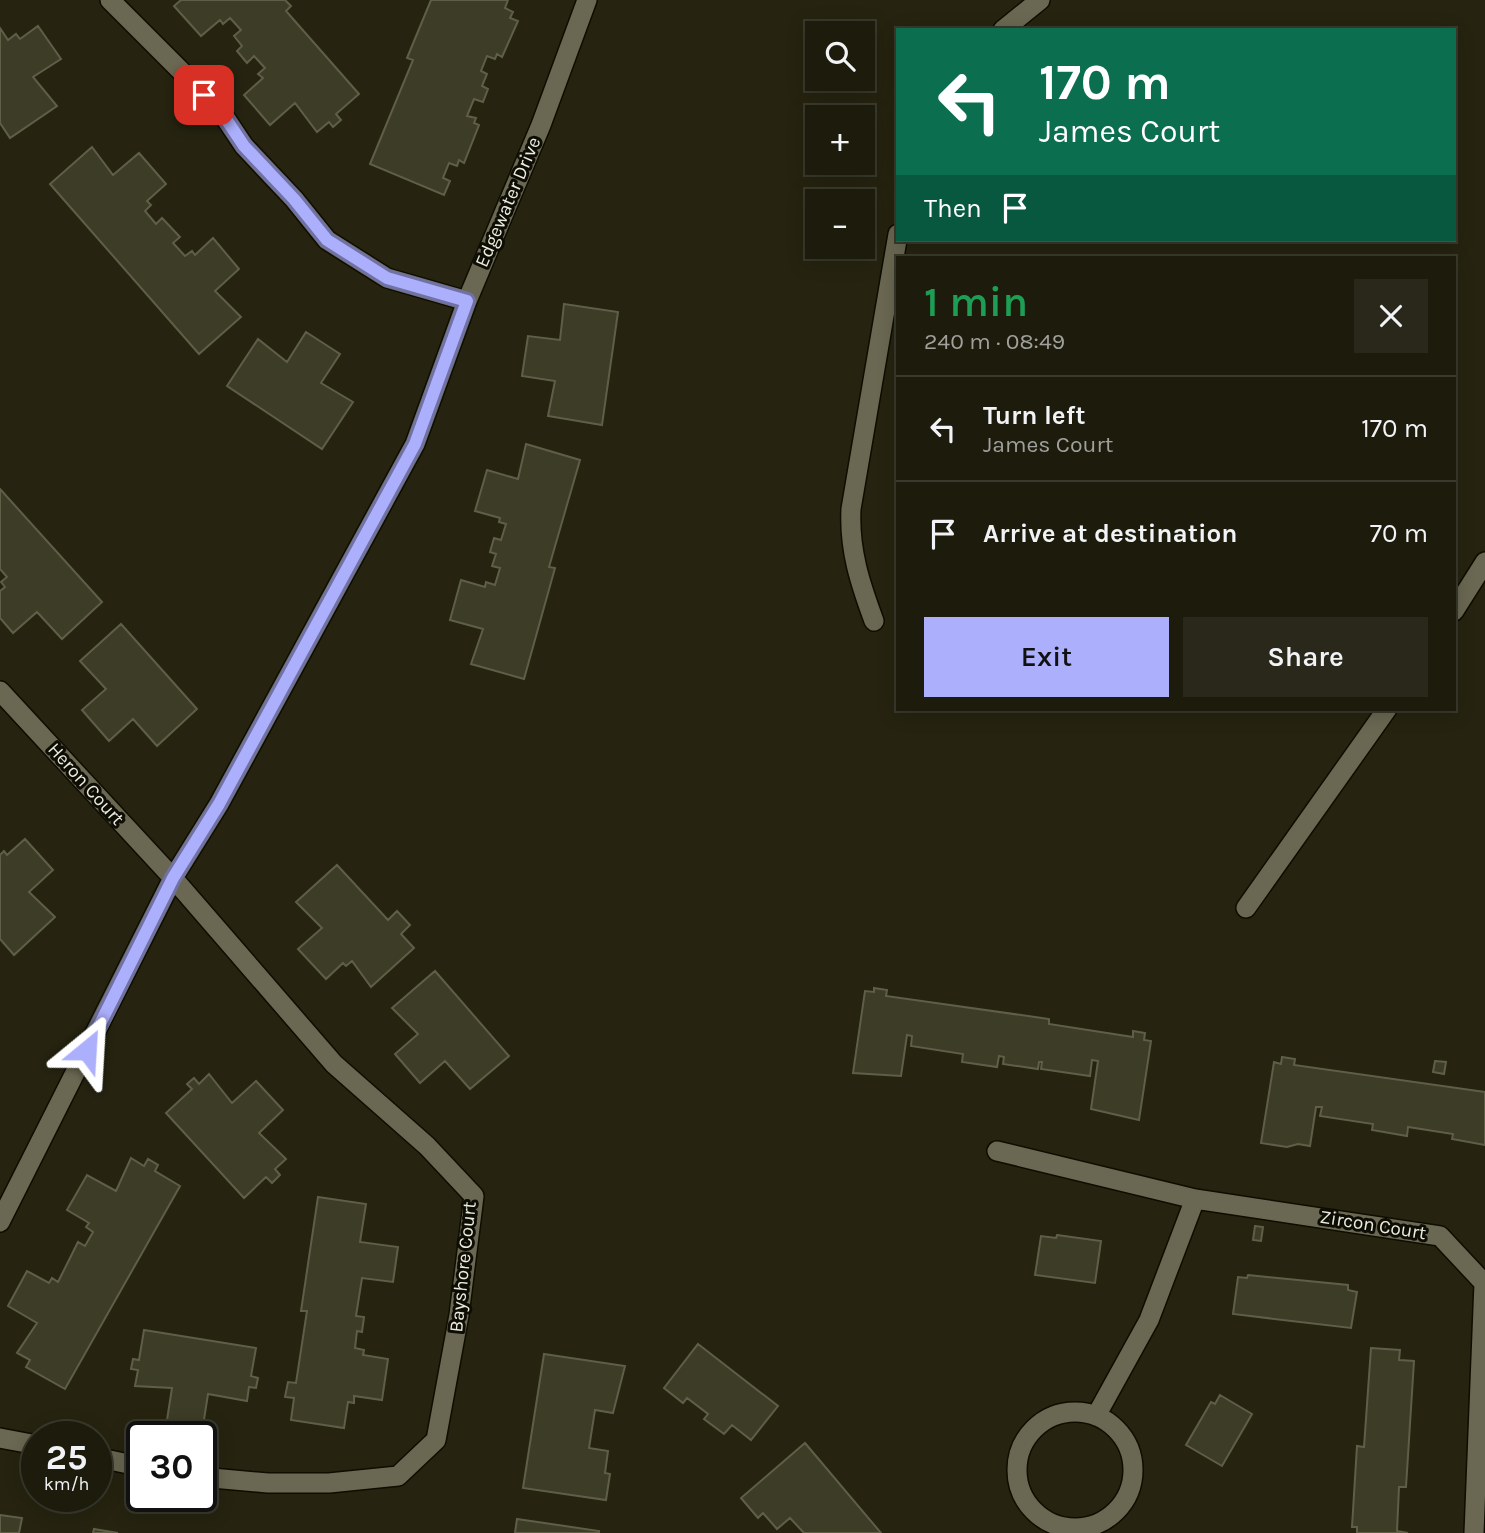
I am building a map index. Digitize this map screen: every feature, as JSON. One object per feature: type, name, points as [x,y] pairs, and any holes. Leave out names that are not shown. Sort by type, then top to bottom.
[{"type":"street","points":[[110,0],[220,110],[244,146],[294,199],[327,240],[387,278],[467,301]]},
{"type":"street","name":"Edgewater Drive","points":[[0,1222],[173,878],[219,804],[415,444],[467,301],[541,125],[587,0]]},
{"type":"street","points":[[1005,28],[1040,0]]},
{"type":"street","points":[[874,621],[855,568],[850,533],[851,509],[897,242]]},
{"type":"street","points":[[1456,608],[1485,562]]},
{"type":"street","name":"Heron Court","points":[[0,691],[173,878]]},
{"type":"street","points":[[1245,908],[1386,711]]},
{"type":"street","name":"Bayshore Court","points":[[173,878],[334,1064],[427,1146],[474,1196],[459,1315],[436,1440],[398,1476],[316,1483],[217,1479]]},
{"type":"street","name":"Zircon Court","points":[[997,1151],[1195,1199],[1440,1236],[1484,1283],[1474,1533]]},
{"type":"street","points":[[1096,1416],[1149,1320],[1195,1199]]},
{"type":"street","points":[[1076,1412],[1096,1416],[1111,1425],[1124,1438],[1132,1454],[1134,1472],[1130,1490],[1121,1506],[1108,1518],[1073,1531],[1054,1524],[1037,1513],[1024,1498],[1018,1479],[1018,1459],[1026,1440],[1038,1425],[1056,1415],[1076,1412]]},
{"type":"street","points":[[0,1438],[21,1443]]},
{"type":"building","points":[[181,0],[285,0],[291,6],[286,11],[359,94],[336,114],[341,120],[333,127],[329,122],[317,132],[295,103],[270,125],[244,95],[263,78],[258,74],[265,68],[254,56],[247,63],[237,51],[242,46],[234,36],[241,30],[230,18],[223,24],[220,20],[201,36],[174,6]]},
{"type":"building","points":[[431,0],[508,0],[505,8],[513,12],[510,18],[518,21],[502,57],[497,54],[495,59],[487,56],[481,71],[487,74],[482,86],[488,89],[483,102],[474,99],[467,116],[476,118],[474,123],[479,125],[464,163],[459,160],[457,166],[449,163],[443,178],[450,181],[444,195],[370,164],[413,60],[407,58]]},
{"type":"building","points":[[38,26],[61,59],[33,77],[57,106],[10,138],[0,123],[0,28],[8,40],[16,34],[20,39]]},
{"type":"building","points":[[92,147],[113,175],[139,153],[166,184],[147,201],[151,205],[145,211],[156,224],[162,218],[180,237],[173,243],[185,256],[192,251],[195,255],[213,238],[239,269],[215,291],[241,317],[199,354],[50,184]]},
{"type":"building","points":[[564,304],[618,312],[602,425],[548,416],[555,381],[522,376],[528,336],[560,340]]},
{"type":"building","points":[[306,332],[340,354],[321,383],[353,402],[322,449],[227,386],[258,339],[287,362]]},
{"type":"building","points":[[526,444],[580,460],[549,567],[555,568],[524,679],[471,664],[483,629],[450,620],[461,580],[485,587],[486,582],[495,585],[500,568],[492,566],[496,554],[490,552],[494,538],[501,540],[506,524],[499,522],[500,518],[475,511],[487,470],[518,479]]},
{"type":"building","points":[[0,489],[102,602],[62,639],[37,612],[13,633],[0,618],[0,591],[5,587],[1,582],[7,577],[0,569]]},
{"type":"building","points":[[121,624],[197,709],[157,746],[133,719],[109,741],[82,710],[106,689],[80,661]]},
{"type":"building","points":[[25,839],[53,870],[29,892],[55,917],[14,955],[0,939],[0,855],[4,851],[7,855]]},
{"type":"building","points":[[337,865],[388,920],[397,911],[410,925],[401,934],[414,948],[371,987],[352,961],[346,966],[343,963],[326,979],[298,949],[322,928],[296,902]]},
{"type":"building","points":[[435,971],[509,1056],[470,1089],[445,1061],[420,1083],[395,1054],[418,1034],[392,1008]]},
{"type":"building","points":[[874,988],[887,990],[886,996],[1049,1019],[1049,1024],[1133,1037],[1133,1031],[1145,1033],[1144,1040],[1151,1041],[1139,1120],[1091,1109],[1098,1061],[1092,1060],[1090,1076],[1041,1069],[1042,1062],[1039,1062],[1038,1069],[1003,1064],[1004,1057],[999,1056],[997,1067],[962,1062],[963,1054],[911,1046],[912,1036],[907,1035],[901,1076],[853,1073],[865,991],[874,992]]},
{"type":"building","points":[[1282,1057],[1295,1059],[1294,1065],[1485,1092],[1485,1145],[1452,1139],[1453,1134],[1408,1127],[1407,1136],[1372,1130],[1373,1124],[1320,1116],[1322,1107],[1316,1107],[1310,1146],[1298,1144],[1287,1147],[1261,1143],[1274,1062],[1281,1064]]},
{"type":"building","points":[[1435,1061],[1446,1062],[1444,1074],[1433,1072]]},
{"type":"building","points":[[209,1074],[232,1103],[256,1081],[283,1110],[259,1133],[286,1159],[275,1169],[280,1175],[272,1183],[266,1177],[244,1198],[166,1113],[192,1089],[187,1084],[194,1078],[199,1084]]},
{"type":"building","points":[[131,1158],[144,1166],[148,1159],[158,1165],[155,1171],[180,1186],[65,1389],[26,1367],[30,1360],[17,1353],[37,1323],[8,1306],[27,1271],[49,1283],[52,1278],[58,1282],[78,1242],[85,1246],[93,1232],[86,1227],[89,1223],[67,1210],[87,1175],[116,1191]]},
{"type":"building","points":[[318,1197],[366,1204],[360,1242],[398,1247],[393,1282],[362,1278],[356,1316],[364,1317],[362,1332],[357,1331],[355,1348],[364,1350],[363,1355],[388,1359],[382,1400],[354,1396],[354,1403],[348,1402],[344,1428],[291,1420],[294,1398],[285,1397],[288,1382],[296,1383],[307,1311],[301,1311]]},
{"type":"building","points":[[1255,1226],[1263,1227],[1261,1241],[1253,1240]]},
{"type":"building","points":[[1057,1235],[1101,1241],[1095,1283],[1035,1275],[1041,1236],[1056,1238]]},
{"type":"building","points":[[1248,1275],[1348,1285],[1348,1290],[1357,1292],[1351,1328],[1233,1314],[1238,1277],[1247,1278]]},
{"type":"building","points":[[144,1330],[256,1348],[251,1376],[258,1378],[256,1388],[249,1387],[247,1401],[208,1394],[204,1421],[173,1421],[167,1420],[172,1388],[135,1386],[138,1370],[131,1369],[133,1359],[139,1360]]},
{"type":"building","points":[[698,1344],[778,1406],[751,1440],[732,1425],[724,1434],[704,1419],[708,1414],[687,1398],[683,1403],[664,1388]]},
{"type":"building","points":[[1371,1348],[1400,1350],[1399,1360],[1414,1361],[1406,1487],[1399,1487],[1397,1531],[1408,1533],[1357,1533],[1357,1527],[1352,1527],[1357,1446],[1364,1447]]},
{"type":"building","points":[[544,1354],[625,1366],[613,1413],[595,1410],[589,1448],[608,1451],[605,1473],[610,1474],[606,1500],[523,1488]]},
{"type":"building","points":[[1220,1395],[1252,1414],[1222,1466],[1186,1445],[1211,1402],[1215,1404]]},
{"type":"building","points":[[805,1443],[881,1533],[804,1533],[790,1518],[777,1529],[763,1513],[758,1518],[741,1498]]},
{"type":"building","points":[[0,1515],[22,1518],[19,1533],[0,1533]]},
{"type":"building","points":[[517,1519],[599,1531],[599,1533],[515,1533]]},
{"type":"building","points":[[94,1529],[118,1533],[93,1533]]},
{"type":"route","points":[[87,1050],[173,878],[219,804],[242,757],[415,444],[467,301],[387,278],[327,240],[294,199],[244,146],[220,110],[204,95]]}]
